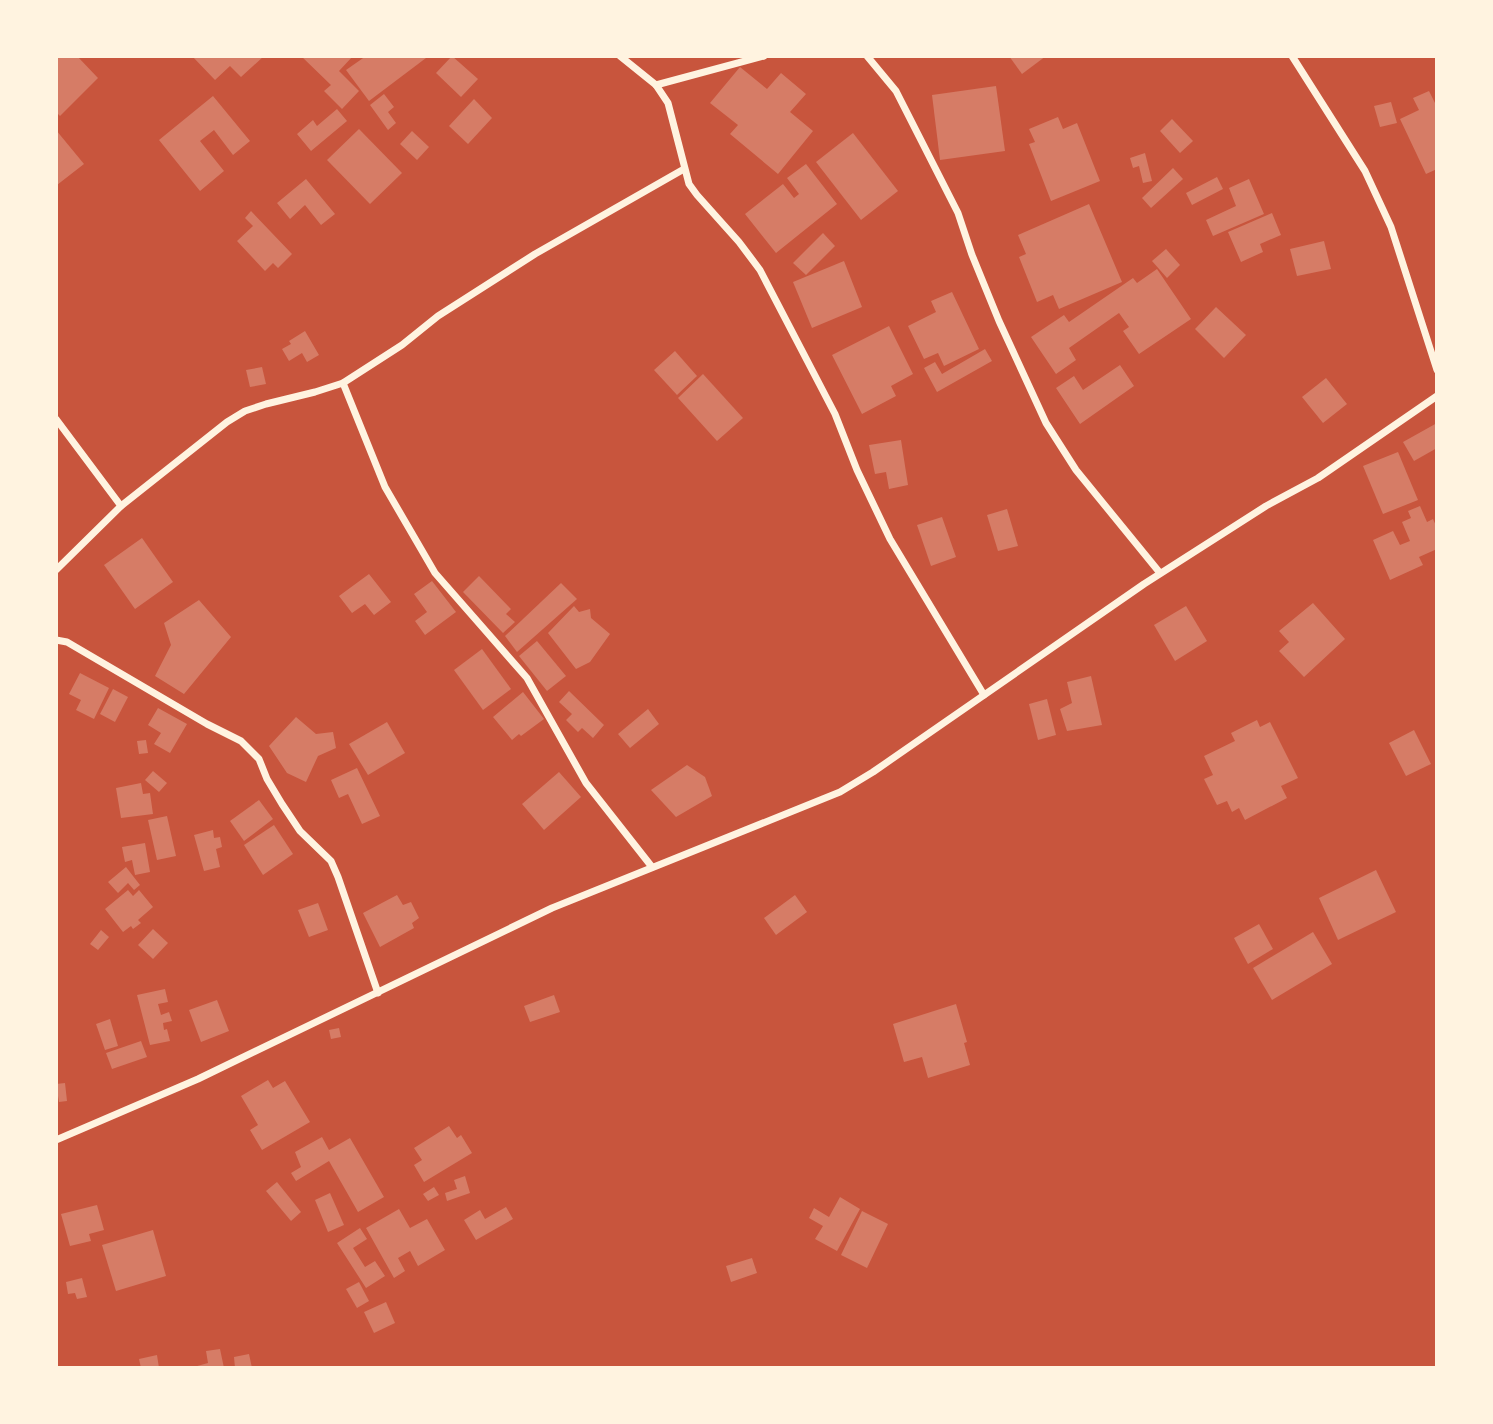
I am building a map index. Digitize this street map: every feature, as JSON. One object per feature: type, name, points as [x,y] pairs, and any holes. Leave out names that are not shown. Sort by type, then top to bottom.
[{"type":"street","points":[[620,56],[656,85],[668,103],[689,184],[740,242],[760,270],[835,414],[857,470],[890,539],[984,695]]},
{"type":"street","points":[[656,85],[764,56]]},
{"type":"street","points":[[867,56],[897,91],[958,214],[999,321],[1046,423],[1076,470],[1160,573]]},
{"type":"street","points":[[1292,56],[1366,171],[1391,227],[1437,370]]},
{"type":"street","points":[[56,570],[121,506],[227,422],[245,411],[343,383],[402,345],[438,316],[535,254],[684,169]]},
{"type":"street","points":[[343,383],[385,487],[435,573],[527,678],[586,783],[652,867]]},
{"type":"street","points":[[56,1140],[198,1079],[552,908],[840,792],[873,772],[1160,573],[1266,506],[1318,478],[1437,396]]},
{"type":"street","points":[[56,419],[121,506]]},
{"type":"street","points":[[56,640],[67,642],[241,741],[259,759],[267,779],[300,831],[331,861],[378,993]]},
{"type":"building","points":[[56,56],[77,56],[98,78],[60,116],[56,112]]},
{"type":"building","points":[[192,56],[264,56],[241,77],[230,66],[215,80]]},
{"type":"building","points":[[301,56],[353,56],[339,71],[359,91],[342,109],[324,91],[331,85]]},
{"type":"building","points":[[366,56],[426,58],[369,101],[346,70]]},
{"type":"building","points":[[452,56],[478,79],[461,97],[436,73]]},
{"type":"building","points":[[1009,56],[1046,56],[1022,74]]},
{"type":"building","points":[[740,67],[767,89],[781,73],[806,94],[790,112],[813,131],[778,174],[730,134],[738,125],[710,103]]},
{"type":"building","points":[[996,86],[1005,151],[940,160],[932,95]]},
{"type":"building","points":[[1429,91],[1437,107],[1437,169],[1426,174],[1400,119],[1419,110],[1413,98]]},
{"type":"building","points":[[384,94],[394,107],[388,112],[396,123],[388,130],[370,105]]},
{"type":"building","points":[[213,96],[250,141],[233,155],[214,130],[200,141],[224,171],[200,191],[159,140]]},
{"type":"building","points":[[474,99],[492,118],[468,144],[449,126]]},
{"type":"building","points":[[1391,102],[1397,123],[1380,127],[1374,106]]},
{"type":"building","points":[[337,109],[347,121],[311,151],[297,134],[313,120],[317,126]]},
{"type":"building","points":[[1058,117],[1063,129],[1077,123],[1100,181],[1051,201],[1029,144],[1035,142],[1029,129]]},
{"type":"building","points":[[1172,119],[1193,141],[1180,153],[1160,131]]},
{"type":"building","points":[[359,129],[402,173],[370,204],[327,160]]},
{"type":"building","points":[[56,130],[84,164],[57,185],[56,184]]},
{"type":"building","points":[[412,131],[429,147],[417,160],[400,144]]},
{"type":"building","points":[[853,133],[898,191],[861,220],[816,162]]},
{"type":"building","points":[[1145,153],[1152,181],[1143,183],[1139,166],[1133,168],[1130,158]]},
{"type":"building","points":[[806,164],[837,204],[776,253],[745,214],[783,184],[794,198],[799,194],[787,178]]},
{"type":"building","points":[[1173,168],[1183,179],[1151,208],[1142,198]]},
{"type":"building","points":[[1217,177],[1223,189],[1192,205],[1186,193]]},
{"type":"building","points":[[306,179],[335,214],[321,225],[305,205],[290,219],[277,203]]},
{"type":"building","points":[[1249,179],[1264,214],[1213,236],[1206,220],[1236,206],[1229,188]]},
{"type":"building","points":[[1089,204],[1122,282],[1059,309],[1053,295],[1037,302],[1019,257],[1026,254],[1018,235]]},
{"type":"building","points":[[251,211],[292,254],[278,268],[273,263],[265,271],[237,241],[253,226],[245,218]]},
{"type":"building","points":[[1272,213],[1281,235],[1260,244],[1263,252],[1241,262],[1228,232]]},
{"type":"building","points":[[823,233],[835,246],[806,275],[793,263]]},
{"type":"building","points":[[1324,241],[1331,269],[1297,276],[1290,249]]},
{"type":"building","points":[[1166,249],[1180,265],[1167,278],[1152,261]]},
{"type":"building","points":[[844,261],[862,307],[812,328],[793,282]]},
{"type":"building","points":[[1157,269],[1191,319],[1139,354],[1123,331],[1129,327],[1119,313],[1069,348],[1076,360],[1056,374],[1031,337],[1064,315],[1069,322],[1133,278],[1137,283]]},
{"type":"building","points":[[952,292],[979,349],[944,366],[938,353],[924,359],[908,326],[936,312],[931,301]]},
{"type":"building","points":[[1216,307],[1246,335],[1224,358],[1195,329]]},
{"type":"building","points":[[889,326],[913,374],[891,386],[896,396],[862,414],[832,355]]},
{"type":"building","points":[[305,331],[319,355],[307,362],[302,353],[289,361],[282,349]]},
{"type":"building","points":[[985,349],[992,361],[937,392],[924,368],[935,362],[942,374]]},
{"type":"building","points":[[675,351],[697,376],[677,395],[654,370]]},
{"type":"building","points":[[1120,365],[1134,386],[1080,424],[1056,388],[1074,376],[1083,390]]},
{"type":"building","points":[[262,367],[266,384],[250,387],[246,370]]},
{"type":"building","points":[[703,374],[743,418],[717,441],[678,398]]},
{"type":"building","points":[[1326,378],[1347,404],[1323,423],[1302,397]]},
{"type":"building","points":[[1437,423],[1437,448],[1414,461],[1403,442]]},
{"type":"building","points":[[901,440],[908,485],[889,489],[886,472],[875,474],[869,445]]},
{"type":"building","points":[[1398,452],[1418,500],[1383,514],[1363,466]]},
{"type":"building","points":[[1420,506],[1427,522],[1433,519],[1437,528],[1437,549],[1419,557],[1423,565],[1390,580],[1373,540],[1393,531],[1400,545],[1410,541],[1402,522],[1411,518],[1408,511]]},
{"type":"building","points":[[1007,509],[1018,546],[998,551],[987,515]]},
{"type":"building","points":[[942,517],[956,557],[931,566],[917,525]]},
{"type":"building","points":[[142,538],[173,582],[135,609],[104,565]]},
{"type":"building","points":[[369,574],[391,602],[374,615],[365,604],[352,613],[339,596]]},
{"type":"building","points":[[479,576],[511,609],[506,614],[515,622],[503,633],[463,592]]},
{"type":"building","points":[[432,581],[456,612],[425,635],[415,621],[427,612],[414,594]]},
{"type":"building","points":[[561,583],[577,599],[517,652],[505,636]]},
{"type":"building","points":[[199,600],[231,637],[184,694],[155,676],[171,645],[164,623]]},
{"type":"building","points":[[1313,603],[1345,639],[1304,677],[1279,651],[1289,642],[1279,631]]},
{"type":"building","points":[[574,606],[579,612],[590,609],[591,618],[610,634],[590,662],[576,669],[548,633]]},
{"type":"building","points":[[1186,606],[1207,641],[1175,661],[1154,625]]},
{"type":"building","points":[[537,641],[566,676],[547,691],[519,656]]},
{"type":"building","points":[[482,649],[511,689],[483,710],[454,670]]},
{"type":"building","points":[[80,673],[109,688],[94,719],[76,710],[81,700],[69,694]]},
{"type":"building","points":[[1091,676],[1102,725],[1067,731],[1060,709],[1072,703],[1067,682]]},
{"type":"building","points":[[113,689],[128,697],[115,722],[100,714]]},
{"type":"building","points":[[569,691],[604,725],[593,738],[582,728],[578,732],[566,720],[572,714],[559,702]]},
{"type":"building","points":[[523,692],[544,719],[512,740],[493,717]]},
{"type":"building","points":[[1047,699],[1056,735],[1038,740],[1029,704]]},
{"type":"building","points":[[158,708],[187,724],[170,753],[154,744],[161,733],[148,725]]},
{"type":"building","points":[[648,709],[659,724],[630,748],[618,734]]},
{"type":"building","points":[[296,717],[316,734],[333,732],[336,748],[318,756],[306,782],[287,773],[269,746]]},
{"type":"building","points":[[1257,720],[1260,727],[1270,722],[1298,778],[1281,786],[1287,798],[1245,820],[1239,808],[1232,812],[1227,801],[1217,805],[1204,779],[1213,775],[1204,756],[1235,741],[1231,733]]},
{"type":"building","points":[[387,722],[405,753],[368,775],[349,744]]},
{"type":"building","points":[[1414,730],[1431,764],[1406,776],[1389,743]]},
{"type":"building","points":[[146,740],[148,753],[139,754],[137,741]]},
{"type":"building","points":[[687,765],[705,777],[712,796],[676,817],[651,790]]},
{"type":"building","points":[[357,768],[380,816],[362,824],[348,794],[339,798],[331,780]]},
{"type":"building","points":[[153,771],[167,783],[159,792],[145,780]]},
{"type":"building","points":[[559,772],[581,797],[544,830],[522,804]]},
{"type":"building","points":[[141,783],[143,794],[150,793],[153,814],[121,818],[116,788]]},
{"type":"building","points":[[259,800],[273,819],[244,841],[230,821]]},
{"type":"building","points":[[167,816],[176,856],[157,860],[148,820]]},
{"type":"building","points":[[274,825],[293,854],[263,875],[244,845]]},
{"type":"building","points":[[213,830],[214,838],[220,837],[222,847],[216,849],[220,867],[204,871],[194,835]]},
{"type":"building","points":[[145,843],[150,872],[135,875],[132,860],[125,862],[122,847]]},
{"type":"building","points":[[126,867],[140,885],[134,890],[128,883],[118,893],[108,882]]},
{"type":"building","points":[[1376,870],[1396,912],[1338,940],[1319,898]]},
{"type":"building","points":[[128,890],[133,896],[139,890],[153,907],[138,920],[141,923],[123,932],[105,909]]},
{"type":"building","points":[[397,895],[403,905],[411,902],[419,918],[412,923],[414,928],[380,947],[363,913]]},
{"type":"building","points":[[795,895],[807,912],[776,935],[764,918]]},
{"type":"building","points":[[318,903],[328,930],[309,937],[298,910]]},
{"type":"building","points":[[1259,924],[1273,949],[1248,964],[1234,938]]},
{"type":"building","points":[[153,929],[168,943],[153,959],[138,945]]},
{"type":"building","points":[[101,930],[109,937],[98,950],[90,944]]},
{"type":"building","points":[[1313,932],[1332,964],[1272,1000],[1253,968]]},
{"type":"building","points":[[165,989],[168,1002],[158,1004],[161,1015],[169,1012],[172,1021],[163,1023],[170,1041],[150,1045],[137,995]]},
{"type":"building","points":[[554,995],[560,1012],[530,1022],[524,1006]]},
{"type":"building","points":[[217,1000],[229,1031],[201,1042],[189,1010]]},
{"type":"building","points":[[956,1004],[967,1042],[964,1043],[970,1065],[928,1078],[922,1057],[904,1062],[893,1024]]},
{"type":"building","points":[[110,1019],[118,1046],[105,1050],[96,1024]]},
{"type":"building","points":[[339,1028],[341,1037],[331,1039],[329,1030]]},
{"type":"building","points":[[141,1041],[147,1057],[112,1069],[106,1053]]},
{"type":"building","points":[[268,1080],[273,1088],[285,1081],[310,1122],[262,1150],[250,1130],[258,1125],[241,1096]]},
{"type":"building","points":[[65,1083],[67,1101],[59,1102],[56,1084]]},
{"type":"building","points":[[449,1126],[457,1138],[461,1135],[472,1153],[424,1182],[414,1165],[422,1160],[414,1148]]},
{"type":"building","points":[[322,1137],[329,1150],[350,1138],[384,1197],[358,1212],[329,1161],[296,1181],[291,1173],[301,1167],[295,1152]]},
{"type":"building","points":[[465,1176],[470,1193],[447,1201],[445,1193],[457,1189],[454,1180]]},
{"type":"building","points":[[277,1182],[301,1212],[291,1221],[266,1191]]},
{"type":"building","points":[[434,1187],[439,1195],[428,1201],[423,1194]]},
{"type":"building","points":[[330,1193],[344,1225],[328,1232],[315,1200]]},
{"type":"building","points":[[840,1197],[860,1209],[837,1251],[815,1239],[823,1226],[809,1218],[814,1208],[829,1217]]},
{"type":"building","points":[[97,1205],[104,1230],[89,1234],[91,1241],[70,1246],[61,1214]]},
{"type":"building","points":[[506,1207],[513,1219],[476,1240],[464,1220],[480,1210],[485,1219]]},
{"type":"building","points":[[399,1209],[410,1228],[427,1219],[445,1250],[418,1266],[410,1251],[398,1258],[405,1271],[394,1278],[366,1228]]},
{"type":"building","points":[[862,1211],[888,1224],[867,1268],[841,1255]]},
{"type":"building","points":[[360,1228],[367,1239],[353,1248],[365,1267],[375,1261],[385,1276],[366,1288],[337,1243]]},
{"type":"building","points":[[153,1230],[166,1276],[116,1291],[102,1245]]},
{"type":"building","points":[[752,1258],[757,1273],[731,1282],[726,1266]]},
{"type":"building","points":[[82,1278],[87,1297],[77,1299],[75,1293],[68,1294],[66,1282]]},
{"type":"building","points":[[359,1282],[369,1301],[357,1308],[346,1289]]},
{"type":"building","points":[[386,1302],[395,1323],[374,1333],[364,1312]]},
{"type":"building","points":[[220,1349],[224,1368],[190,1368],[208,1363],[206,1351]]},
{"type":"building","points":[[249,1354],[252,1368],[235,1368],[234,1357]]},
{"type":"building","points":[[157,1355],[159,1368],[141,1368],[139,1359]]}]
